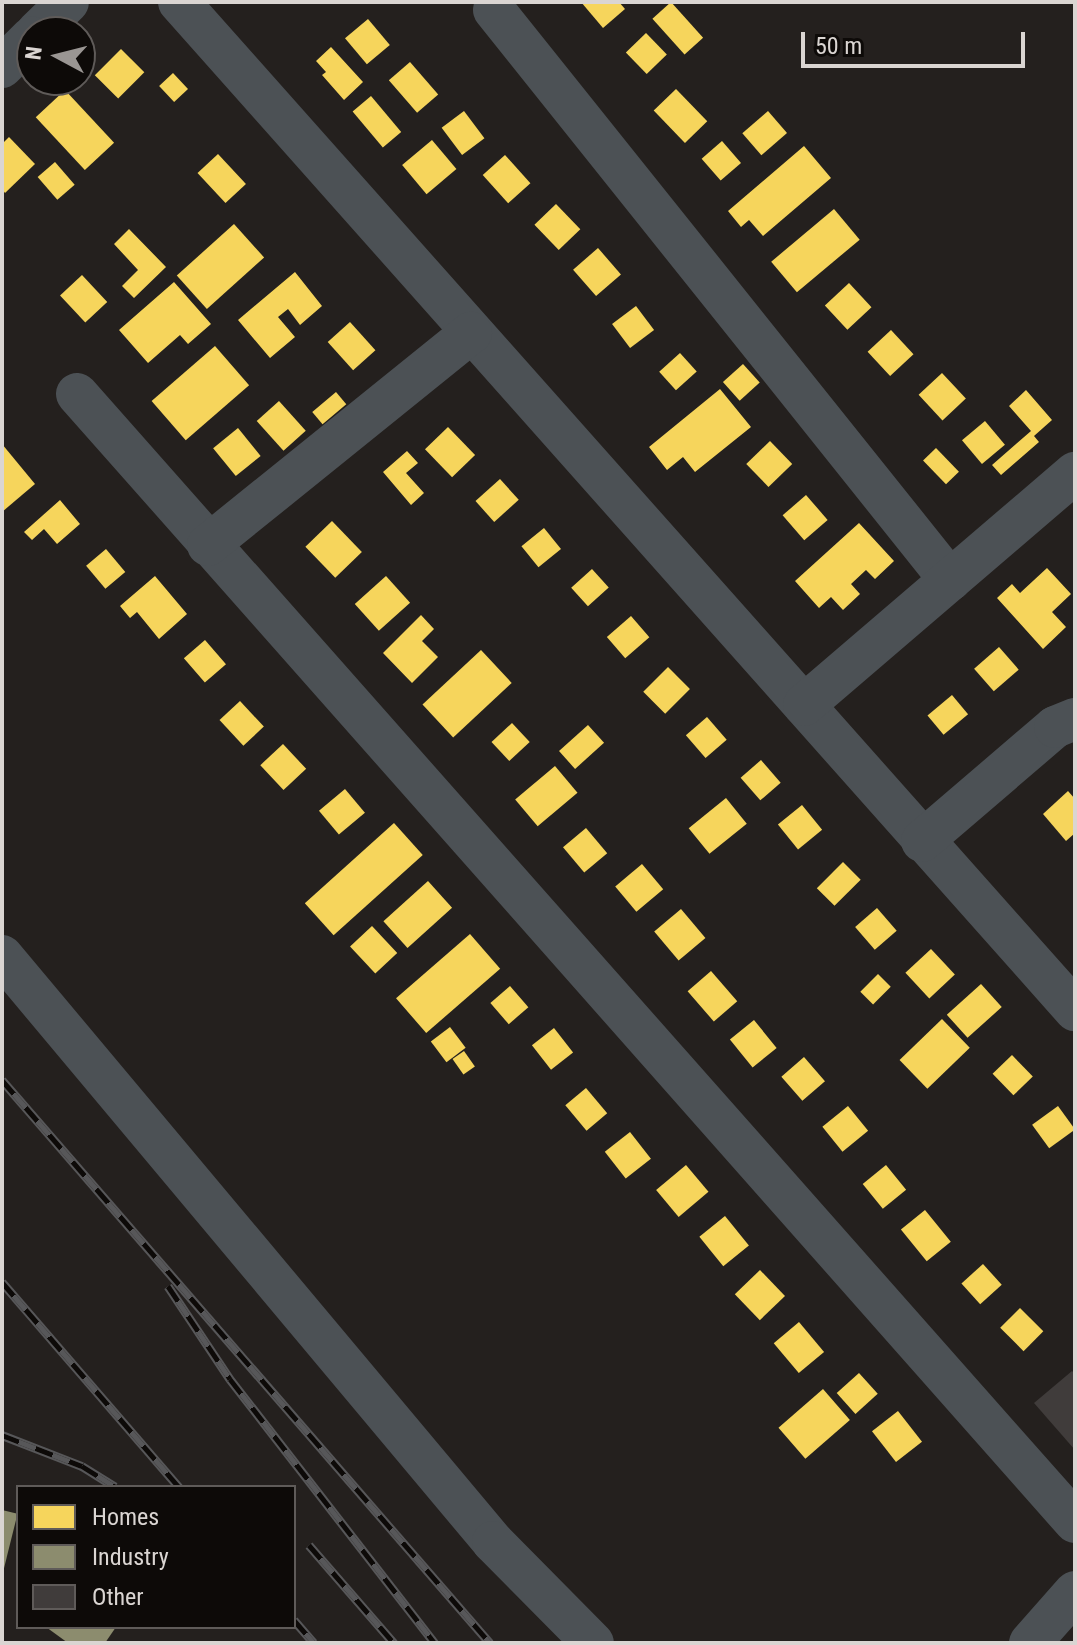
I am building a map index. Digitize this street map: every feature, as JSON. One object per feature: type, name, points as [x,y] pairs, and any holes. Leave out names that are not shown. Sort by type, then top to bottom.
[{"type":"street","points":[[54,16],[68,2]]},
{"type":"street","points":[[179,2],[1075,1010]]},
{"type":"street","points":[[494,10],[950,580]]},
{"type":"street","points":[[208,545],[471,333]]},
{"type":"street","points":[[77,394],[1075,1522]]},
{"type":"street","points":[[804,705],[1075,473]]},
{"type":"street","points":[[922,841],[1055,727],[1075,719]]},
{"type":"street","points":[[2,956],[493,1542],[593,1643]]},
{"type":"street","points":[[1030,1643],[1075,1592]]},
{"type":"building: Homes","points":[[581,2],[619,2],[625,9],[603,28]]},
{"type":"building: Homes","points":[[671,2],[703,38],[685,54],[652,19]]},
{"type":"building: Homes","points":[[368,19],[390,45],[367,64],[345,38]]},
{"type":"building: Homes","points":[[646,33],[667,55],[647,74],[626,52]]},
{"type":"building: Homes","points":[[331,47],[363,82],[344,100],[322,75],[326,72],[316,61]]},
{"type":"building: Homes","points":[[121,49],[144,72],[118,98],[96,74]]},
{"type":"building: Homes","points":[[410,62],[438,94],[417,113],[389,80]]},
{"type":"building: Homes","points":[[173,73],[188,89],[174,102],[159,86]]},
{"type":"building: Homes","points":[[676,89],[707,121],[685,143],[654,111]]},
{"type":"building: Homes","points":[[59,96],[71,96],[114,143],[85,170],[36,117]]},
{"type":"building: Homes","points":[[371,96],[401,132],[383,147],[353,111]]},
{"type":"building: Homes","points":[[464,111],[484,138],[462,155],[442,128]]},
{"type":"building: Homes","points":[[768,111],[787,133],[761,155],[742,133]]},
{"type":"building: Homes","points":[[9,137],[35,164],[5,193],[2,189],[2,144]]},
{"type":"building: Homes","points":[[432,140],[456,169],[427,194],[402,165]]},
{"type":"building: Homes","points":[[722,141],[741,163],[721,181],[702,159]]},
{"type":"building: Homes","points":[[804,146],[831,178],[763,236],[749,220],[741,227],[728,211]]},
{"type":"building: Homes","points":[[218,154],[246,184],[225,203],[198,173]]},
{"type":"building: Homes","points":[[505,155],[530,183],[508,203],[483,175]]},
{"type":"building: Homes","points":[[55,162],[75,185],[57,200],[38,177]]},
{"type":"building: Homes","points":[[556,204],[580,229],[559,250],[534,225]]},
{"type":"building: Homes","points":[[834,209],[860,240],[797,292],[771,262]]},
{"type":"building: Homes","points":[[234,224],[264,257],[207,309],[177,276]]},
{"type":"building: Homes","points":[[129,229],[166,267],[134,298],[122,286],[138,270],[114,244]]},
{"type":"building: Homes","points":[[598,248],[621,274],[596,296],[573,270]]},
{"type":"building: Homes","points":[[295,272],[322,306],[300,325],[288,309],[278,317],[295,337],[270,358],[238,320]]},
{"type":"building: Homes","points":[[82,275],[107,302],[85,323],[60,295]]},
{"type":"building: Homes","points":[[174,282],[211,324],[188,344],[180,335],[148,363],[119,330]]},
{"type":"building: Homes","points":[[849,283],[872,307],[847,330],[825,306]]},
{"type":"building: Homes","points":[[636,306],[654,330],[630,348],[612,324]]},
{"type":"building: Homes","points":[[350,322],[375,350],[353,370],[328,342]]},
{"type":"building: Homes","points":[[891,330],[914,354],[890,376],[868,352]]},
{"type":"building: Homes","points":[[215,346],[249,385],[186,440],[152,401]]},
{"type":"building: Homes","points":[[680,353],[697,372],[676,390],[659,372]]},
{"type":"building: Homes","points":[[743,364],[760,383],[740,401],[723,382]]},
{"type":"building: Homes","points":[[942,373],[966,399],[942,420],[919,395]]},
{"type":"building: Homes","points":[[720,389],[751,427],[695,472],[683,457],[667,470],[649,447]]},
{"type":"building: Homes","points":[[1026,390],[1052,420],[1034,436],[1039,442],[1001,475],[992,465],[1031,431],[1009,406]]},
{"type":"building: Homes","points":[[336,392],[346,404],[323,424],[312,412]]},
{"type":"building: Homes","points":[[279,401],[306,431],[283,451],[257,421]]},
{"type":"building: Homes","points":[[985,421],[1005,445],[982,464],[962,440]]},
{"type":"building: Homes","points":[[448,427],[475,455],[452,477],[425,449]]},
{"type":"building: Homes","points":[[238,428],[261,456],[236,476],[213,448]]},
{"type":"building: Homes","points":[[770,441],[792,464],[768,487],[746,464]]},
{"type":"building: Homes","points":[[2,444],[35,484],[2,512]]},
{"type":"building: Homes","points":[[936,448],[959,472],[946,484],[923,461]]},
{"type":"building: Homes","points":[[407,451],[418,463],[406,473],[424,493],[411,505],[383,472]]},
{"type":"building: Homes","points":[[500,479],[519,500],[494,522],[475,501]]},
{"type":"building: Homes","points":[[806,495],[828,520],[804,540],[783,515]]},
{"type":"building: Homes","points":[[60,500],[80,524],[57,544],[44,529],[32,540],[24,532]]},
{"type":"building: Homes","points":[[332,521],[362,552],[335,578],[305,547]]},
{"type":"building: Homes","points":[[859,523],[894,561],[875,579],[866,570],[851,584],[860,594],[843,610],[831,597],[819,608],[795,581]]},
{"type":"building: Homes","points":[[544,528],[561,549],[538,567],[521,546]]},
{"type":"building: Homes","points":[[106,549],[125,572],[105,589],[86,566]]},
{"type":"building: Homes","points":[[1047,568],[1071,594],[1052,612],[1066,627],[1043,649],[997,598],[1012,584],[1020,593]]},
{"type":"building: Homes","points":[[592,569],[609,588],[588,606],[571,588]]},
{"type":"building: Homes","points":[[155,576],[187,614],[159,639],[137,612],[130,618],[120,606]]},
{"type":"building: Homes","points":[[386,576],[410,603],[379,631],[355,604]]},
{"type":"building: Homes","points":[[421,615],[434,629],[422,641],[438,657],[412,683],[383,653]]},
{"type":"building: Homes","points":[[631,616],[649,637],[625,658],[607,637]]},
{"type":"building: Homes","points":[[205,640],[226,664],[205,683],[184,658]]},
{"type":"building: Homes","points":[[999,647],[1019,670],[994,691],[974,669]]},
{"type":"building: Homes","points":[[481,650],[512,683],[453,737],[422,705]]},
{"type":"building: Homes","points":[[668,667],[690,689],[665,714],[643,692]]},
{"type":"building: Homes","points":[[952,695],[968,714],[944,735],[927,716]]},
{"type":"building: Homes","points":[[240,701],[264,727],[243,746],[220,720]]},
{"type":"building: Homes","points":[[707,717],[727,740],[706,758],[686,735]]},
{"type":"building: Homes","points":[[512,723],[530,742],[509,761],[492,742]]},
{"type":"building: Homes","points":[[588,725],[604,743],[575,769],[559,751]]},
{"type":"building: Homes","points":[[283,744],[306,769],[284,790],[260,765]]},
{"type":"building: Homes","points":[[761,760],[781,783],[760,800],[741,778]]},
{"type":"building: Homes","points":[[555,766],[577,793],[538,826],[515,799]]},
{"type":"building: Homes","points":[[345,789],[365,813],[339,835],[319,811]]},
{"type":"building: Homes","points":[[1068,791],[1075,799],[1075,833],[1066,841],[1043,814]]},
{"type":"building: Homes","points":[[726,798],[747,824],[709,854],[689,828]]},
{"type":"building: Homes","points":[[802,805],[822,830],[798,849],[778,825]]},
{"type":"building: Homes","points":[[394,823],[423,855],[334,935],[305,903]]},
{"type":"building: Homes","points":[[586,828],[607,853],[584,873],[563,847]]},
{"type":"building: Homes","points":[[843,862],[861,880],[835,906],[817,888]]},
{"type":"building: Homes","points":[[642,864],[663,889],[636,912],[615,886]]},
{"type":"building: Homes","points":[[428,881],[452,908],[408,948],[383,921]]},
{"type":"building: Homes","points":[[877,908],[897,931],[875,950],[855,927]]},
{"type":"building: Homes","points":[[681,909],[705,938],[679,961],[654,931]]},
{"type":"building: Homes","points":[[372,926],[397,953],[375,974],[350,946]]},
{"type":"building: Homes","points":[[470,934],[500,969],[426,1033],[396,998]]},
{"type":"building: Homes","points":[[931,949],[955,975],[929,998],[905,973]]},
{"type":"building: Homes","points":[[711,971],[737,1001],[714,1022],[688,991]]},
{"type":"building: Homes","points":[[878,974],[891,987],[873,1004],[860,992]]},
{"type":"building: Homes","points":[[981,984],[1002,1007],[968,1038],[947,1015]]},
{"type":"building: Homes","points":[[510,986],[528,1007],[509,1024],[490,1003]]},
{"type":"building: Homes","points":[[942,1019],[970,1048],[927,1089],[900,1060]]},
{"type":"building: Homes","points":[[754,1020],[777,1048],[753,1067],[730,1040]]},
{"type":"building: Homes","points":[[450,1027],[466,1048],[446,1062],[431,1041]]},
{"type":"building: Homes","points":[[554,1028],[573,1052],[551,1070],[532,1045]]},
{"type":"building: Homes","points":[[464,1051],[475,1067],[463,1075],[453,1059]]},
{"type":"building: Homes","points":[[1012,1055],[1033,1077],[1013,1095],[993,1074]]},
{"type":"building: Homes","points":[[804,1057],[825,1081],[802,1101],[781,1077]]},
{"type":"building: Homes","points":[[586,1088],[607,1113],[587,1131],[565,1105]]},
{"type":"building: Homes","points":[[848,1106],[868,1131],[842,1152],[822,1127]]},
{"type":"building: Homes","points":[[1058,1106],[1075,1129],[1049,1148],[1032,1125]]},
{"type":"building: Homes","points":[[630,1132],[651,1159],[626,1178],[605,1152]]},
{"type":"building: Homes","points":[[686,1165],[708,1192],[679,1217],[656,1190]]},
{"type":"building: Homes","points":[[886,1165],[906,1190],[883,1209],[863,1184]]},
{"type":"building: Homes","points":[[925,1210],[951,1242],[927,1261],[901,1230]]},
{"type":"building: Homes","points":[[725,1216],[749,1246],[723,1266],[699,1237]]},
{"type":"building: Homes","points":[[983,1264],[1002,1285],[980,1304],[961,1283]]},
{"type":"building: Homes","points":[[760,1270],[785,1296],[760,1320],[735,1294]]},
{"type":"building: Homes","points":[[1020,1308],[1043,1331],[1024,1351],[1000,1328]]},
{"type":"building: Homes","points":[[799,1322],[824,1352],[799,1373],[774,1343]]},
{"type":"building: Homes","points":[[859,1373],[878,1394],[855,1414],[837,1393]]},
{"type":"building: Homes","points":[[823,1389],[850,1420],[805,1459],[778,1428]]},
{"type":"building: Homes","points":[[898,1411],[922,1442],[896,1462],[872,1431]]},
{"type":"building: Industry","points":[[2,1510],[16,1513],[16,1520],[2,1576]]},
{"type":"building: Industry","points":[[49,1629],[115,1629],[105,1643],[68,1643]]},
{"type":"building: Other","points":[[1072,1371],[1075,1374],[1075,1450],[1034,1403]]},
{"type":"railway","points":[[2,1080],[490,1643]]},
{"type":"railway","points":[[2,1282],[177,1485]]},
{"type":"railway","points":[[168,1286],[230,1379],[435,1643]]},
{"type":"railway","points":[[2,1435],[82,1466],[112,1485]]},
{"type":"railway","points":[[309,1545],[394,1643]]},
{"type":"railway","points":[[296,1622],[314,1643]]}]
